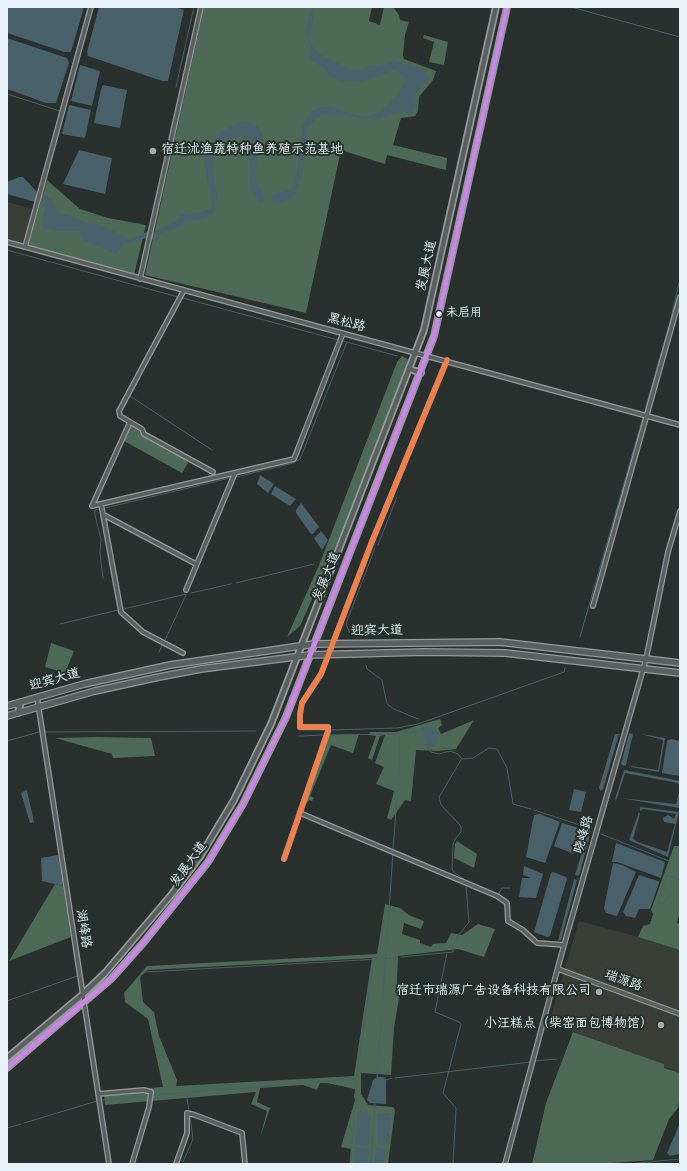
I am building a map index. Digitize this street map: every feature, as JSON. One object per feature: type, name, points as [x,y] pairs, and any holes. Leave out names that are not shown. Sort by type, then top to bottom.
[{"type":"highway","name":"迎宾大道","points":[[7,706],[53,692],[170,665],[314,644],[500,642],[680,663]]},
{"type":"highway","name":"迎宾大道","points":[[7,716],[95,691],[159,677],[201,669],[329,654],[425,652],[505,653],[680,673]]},
{"type":"main road","name":"发展大道","points":[[7,1058],[82,995],[105,973],[137,936],[201,855],[238,793],[271,724],[417,353],[424,330],[496,7]]},
{"type":"main road","name":"发展大道","points":[[7,1068],[111,979],[144,942],[208,862],[243,804],[282,724],[428,356],[435,333],[507,7]]},
{"type":"main road","points":[[424,330],[429,335],[435,333]]},
{"type":"main road","points":[[410,369],[421,373]]},
{"type":"main road","points":[[53,692],[51,697],[57,702]]},
{"type":"main road","points":[[14,704],[20,706],[18,713]]},
{"type":"street","points":[[25,246],[91,7]]},
{"type":"street","points":[[140,279],[201,7]]},
{"type":"street","name":"黑松路","points":[[7,242],[140,279],[447,360],[680,425]]},
{"type":"street","points":[[184,290],[119,411],[120,416],[142,429],[144,434],[213,472]]},
{"type":"street","points":[[593,606],[648,416],[680,297]]},
{"type":"street","points":[[130,422],[92,506],[294,459],[297,456],[343,333]]},
{"type":"street","points":[[284,860],[328,730],[300,727],[302,703],[321,674],[447,360]]},
{"type":"street","points":[[186,590],[235,473]]},
{"type":"street","points":[[101,504],[121,612],[143,632],[183,653]]},
{"type":"street","name":"晓峰路","points":[[504,1164],[564,944],[646,659],[668,552],[680,511]]},
{"type":"street","points":[[104,515],[196,564]]},
{"type":"street","name":"湖峰路","points":[[37,697],[109,1164]]},
{"type":"street","points":[[300,813],[502,899],[508,904],[508,921],[523,930],[538,944],[564,944]]},
{"type":"street","name":"瑞源路","points":[[558,969],[680,1014]]},
{"type":"street","points":[[98,1094],[144,1090],[151,1092],[149,1107],[132,1164]]},
{"type":"street","points":[[176,1164],[187,1133],[187,1113],[242,1132],[245,1164]]},
{"type":"shaded area","points":[[7,202],[33,209],[23,243],[7,238]]},
{"type":"shaded area","points":[[579,921],[680,950],[680,1073],[664,1067],[664,1064],[549,1023]]},
{"type":"green space","points":[[204,7],[372,7],[369,21],[380,25],[384,7],[393,7],[399,15],[400,20],[409,22],[405,35],[404,59],[436,71],[433,80],[419,97],[418,111],[415,116],[401,118],[393,145],[447,158],[446,170],[387,155],[385,164],[341,150],[306,313],[145,275]]},
{"type":"green space","points":[[424,35],[448,42],[444,65],[429,62],[434,42],[423,38]]},
{"type":"green space","points":[[47,180],[80,209],[108,218],[146,225],[134,275],[28,246]]},
{"type":"green space","points":[[402,356],[408,359],[407,364],[338,541],[300,626],[287,637],[320,563],[397,362]]},
{"type":"green space","points":[[130,425],[140,430],[143,436],[189,461],[182,473],[124,441]]},
{"type":"green space","points":[[51,643],[74,651],[65,673],[45,667]]},
{"type":"green space","points":[[440,719],[442,725],[438,728],[441,734],[474,720],[456,749],[438,751],[416,750],[411,801],[405,800],[391,820],[387,818],[394,791],[376,784],[384,767],[375,763],[385,735],[380,736],[372,760],[368,758],[376,736],[369,735],[370,732],[396,732]]},
{"type":"green space","points":[[359,734],[353,753],[331,745],[310,796],[314,798],[312,801],[309,800],[307,803],[305,802],[328,735]]},
{"type":"green space","points":[[55,738],[151,738],[155,756],[113,758],[112,754]]},
{"type":"green space","points":[[457,841],[477,854],[474,868],[454,858],[455,844]]},
{"type":"green space","points":[[674,846],[680,846],[680,912],[677,923],[680,924],[680,950],[638,937],[643,926],[650,924],[653,914],[651,910]]},
{"type":"green space","points":[[55,884],[63,886],[71,937],[9,961]]},
{"type":"green space","points":[[385,904],[400,908],[409,915],[424,921],[421,929],[404,923],[402,934],[420,940],[420,943],[431,947],[433,944],[446,943],[451,933],[462,935],[478,924],[495,929],[484,957],[458,949],[398,956],[397,982],[401,986],[394,1028],[391,1075],[361,1073],[361,1094],[368,1105],[393,1107],[395,1110],[388,1164],[350,1164],[351,1149],[341,1147],[355,1100],[355,1089],[327,1083],[320,1083],[317,1090],[303,1085],[260,1088],[257,1102],[270,1108],[260,1138],[267,1111],[251,1104],[256,1092],[105,1105],[104,1092],[163,1087],[148,1019],[125,1002],[124,993],[147,966],[377,954]],"holes":[[[372,958],[354,1076],[176,1086],[177,1080],[159,1036],[154,1012],[143,1002],[140,977],[148,970]]]},
{"type":"green space","points":[[573,1032],[664,1064],[664,1068],[680,1073],[680,1097],[678,1108],[669,1119],[653,1160],[596,1164],[532,1164],[546,1103]]},
{"type":"water","points":[[7,7],[84,7],[71,52],[64,52],[7,33]]},
{"type":"water","points":[[99,7],[174,7],[184,10],[168,81],[162,81],[88,56],[87,52]]},
{"type":"water","points":[[312,7],[315,7],[309,38],[312,46],[321,55],[352,70],[359,71],[366,67],[386,64],[393,60],[398,61],[425,70],[429,78],[429,82],[425,84],[415,95],[416,106],[412,114],[396,112],[378,120],[335,114],[323,115],[316,118],[307,128],[303,172],[295,195],[286,201],[274,203],[271,202],[273,194],[289,190],[295,186],[303,125],[311,111],[323,107],[330,107],[357,115],[371,116],[381,111],[399,93],[406,79],[401,73],[392,70],[381,76],[358,82],[344,82],[330,77],[326,70],[309,58],[310,49],[305,32]]},
{"type":"water","points":[[7,38],[67,58],[69,63],[56,103],[46,103],[7,89]]},
{"type":"water","points":[[80,65],[100,71],[92,106],[71,101]]},
{"type":"water","points":[[103,85],[127,90],[120,128],[94,123]]},
{"type":"water","points":[[69,105],[91,110],[85,138],[62,134]]},
{"type":"water","points":[[242,122],[252,123],[258,127],[262,133],[263,139],[258,153],[255,171],[256,182],[264,195],[263,202],[258,201],[250,189],[249,155],[253,139],[242,136],[229,137],[218,145],[212,160],[217,198],[214,211],[209,217],[185,222],[173,230],[160,233],[158,239],[150,240],[152,233],[175,222],[181,215],[203,212],[211,208],[212,205],[204,160],[206,153],[217,135]]},
{"type":"water","points":[[79,150],[112,158],[105,194],[63,184]]},
{"type":"water","points":[[23,177],[37,192],[51,199],[60,214],[71,216],[89,224],[99,224],[130,239],[149,231],[147,238],[123,244],[118,253],[115,254],[84,240],[78,231],[56,231],[42,228],[45,210],[42,200],[37,199],[35,202],[7,194],[7,182]]},
{"type":"water","points":[[260,475],[274,484],[268,493],[257,484]]},
{"type":"water","points":[[275,486],[296,499],[290,506],[271,494]]},
{"type":"water","points":[[301,503],[319,527],[313,534],[311,534],[296,513],[296,510]]},
{"type":"water","points":[[321,531],[328,540],[322,550],[314,538]]},
{"type":"water","points":[[423,727],[432,729],[433,733],[435,730],[438,732],[435,746],[427,748],[423,731],[407,734],[421,730]]},
{"type":"water","points":[[629,733],[633,734],[626,765],[624,766],[621,764]]},
{"type":"water","points":[[615,734],[619,734],[603,789],[601,791],[599,788]]},
{"type":"water","points":[[641,734],[665,738],[659,772],[631,767],[658,770],[663,740]]},
{"type":"water","points":[[671,739],[680,741],[680,776],[662,773],[667,741]]},
{"type":"water","points":[[624,770],[680,781],[680,786],[678,783],[625,773],[616,801],[615,799]]},
{"type":"water","points":[[680,788],[679,808],[620,798],[676,804]]},
{"type":"water","points":[[574,789],[586,792],[581,812],[569,810]]},
{"type":"water","points":[[26,790],[34,822],[30,823],[21,793]]},
{"type":"water","points":[[640,807],[679,812],[668,857],[629,840],[639,812],[640,814],[633,839],[667,852],[675,824],[664,822],[663,818],[668,815],[674,819],[676,814],[643,809],[640,811]]},
{"type":"water","points":[[540,814],[560,822],[545,863],[526,857],[534,815]]},
{"type":"water","points":[[562,823],[582,829],[574,854],[554,846]]},
{"type":"water","points":[[591,831],[579,876],[575,875],[588,832]]},
{"type":"water","points":[[616,843],[665,862],[661,878],[617,862],[612,862]]},
{"type":"water","points":[[58,855],[63,886],[42,881],[41,858]]},
{"type":"water","points":[[613,863],[622,865],[636,872],[617,916],[606,913],[604,908]]},
{"type":"water","points":[[524,866],[543,874],[536,898],[519,897],[522,878],[531,878],[523,875]]},
{"type":"water","points":[[553,872],[566,877],[567,879],[550,936],[547,937],[534,932],[551,873]]},
{"type":"water","points":[[639,875],[658,881],[659,883],[650,909],[639,909],[635,918],[626,916],[623,912]]},
{"type":"water","points":[[574,879],[577,880],[561,940],[558,941]]},
{"type":"water","points":[[377,1077],[385,1077],[386,1080],[386,1104],[370,1103],[367,1100],[373,1080]]},
{"type":"water","points":[[358,1111],[368,1113],[370,1117],[368,1146],[355,1145]]},
{"type":"water","points":[[390,1113],[392,1116],[388,1141],[385,1145],[377,1143],[378,1114]]},
{"type":"water","points":[[680,1123],[680,1154],[670,1156],[667,1153]]},
{"type":"water","points":[[355,1147],[369,1150],[368,1164],[354,1164]]},
{"type":"water","points":[[377,1147],[387,1149],[385,1164],[374,1164]]},
{"type":"waterway","points":[[61,107],[88,7]]},
{"type":"waterway","points":[[176,87],[194,7]]},
{"type":"waterway","points":[[571,7],[680,37]]},
{"type":"waterway","points":[[7,94],[60,111]]},
{"type":"waterway","points":[[7,250],[178,297]]},
{"type":"waterway","points":[[645,410],[671,318],[680,279]]},
{"type":"waterway","points":[[183,298],[338,340]]},
{"type":"waterway","points":[[343,341],[397,356]]},
{"type":"waterway","points":[[236,477],[293,463],[300,459],[347,342]]},
{"type":"waterway","points":[[130,396],[212,450]]},
{"type":"waterway","points":[[580,637],[643,417]]},
{"type":"waterway","points":[[105,508],[230,478]]},
{"type":"waterway","points":[[378,545],[397,497]]},
{"type":"waterway","points":[[100,509],[95,510],[95,515],[101,539],[100,553],[103,578]]},
{"type":"waterway","points":[[365,631],[350,633],[346,624],[375,548]]},
{"type":"waterway","points":[[236,583],[314,564]]},
{"type":"waterway","points":[[191,593],[231,584]]},
{"type":"waterway","points":[[124,609],[186,594]]},
{"type":"waterway","points":[[165,640],[186,595]]},
{"type":"waterway","points":[[60,624],[118,610]]},
{"type":"waterway","points":[[159,652],[162,645]]},
{"type":"waterway","points":[[366,665],[367,669],[382,680],[387,704],[394,709],[418,719]]},
{"type":"waterway","points":[[330,730],[397,728],[418,724],[564,672],[565,668]]},
{"type":"waterway","points":[[299,730],[327,730]]},
{"type":"waterway","points":[[45,732],[256,731]]},
{"type":"waterway","points":[[7,741],[39,732]]},
{"type":"waterway","points":[[329,735],[399,734],[399,770],[393,850]]},
{"type":"waterway","points":[[299,736],[324,735]]},
{"type":"waterway","points":[[426,747],[431,752],[439,754],[450,751],[458,754],[462,759],[473,758],[489,748],[497,749],[507,768],[513,804],[531,809]]},
{"type":"waterway","points":[[461,760],[439,797],[441,805],[461,826],[461,832],[455,839],[453,845],[452,869],[455,873],[467,881]]},
{"type":"waterway","points":[[534,810],[592,829]]},
{"type":"waterway","points":[[601,834],[669,861]]},
{"type":"waterway","points":[[377,1078],[393,853]]},
{"type":"waterway","points":[[676,889],[662,904],[658,903],[666,875],[680,880]]},
{"type":"waterway","points":[[401,957],[453,952],[453,944],[469,922],[466,885]]},
{"type":"waterway","points":[[507,899],[499,895],[499,893],[502,888],[510,888]]},
{"type":"waterway","points":[[447,953],[435,1012],[461,1024],[443,1093],[456,1108],[453,1164]]},
{"type":"waterway","points":[[145,972],[398,958]]},
{"type":"waterway","points":[[350,1164],[356,1100],[356,1079],[374,960]]},
{"type":"waterway","points":[[7,1001],[77,976]]},
{"type":"waterway","points":[[534,1061],[557,1059]]},
{"type":"waterway","points":[[395,1078],[531,1062]]},
{"type":"waterway","points":[[386,1080],[392,1078]]},
{"type":"waterway","points":[[153,1095],[356,1079]]},
{"type":"waterway","points":[[186,1092],[189,1111]]},
{"type":"waterway","points":[[102,1100],[148,1096]]},
{"type":"waterway","points":[[24,1123],[97,1101]]},
{"type":"waterway","points":[[371,1164],[375,1103]]},
{"type":"waterway","points":[[183,1162],[193,1139],[190,1116]]},
{"type":"waterway","points":[[7,1128],[21,1124]]},
{"type":"waterway","points":[[628,1164],[680,1159]]},
{"type":"transit line","points":[[7,1068],[111,979],[144,942],[208,862],[243,804],[286,717],[434,336],[507,7]]},
{"type":"transit line","points":[[284,859],[328,731],[328,727],[300,727],[302,703],[321,674],[371,544],[447,360]]},
{"type":"place","name":"宿迁沭渔蔬特种鱼养殖示范基地","points":[[153,151]]},
{"type":"place","name":"未启用","points":[[439,314]]},
{"type":"place","name":"宿迁市瑞源广告设备科技有限公司","points":[[599,992]]},
{"type":"place","name":"小汪糕点（柴窑面包博物馆）","points":[[661,1025]]}]
